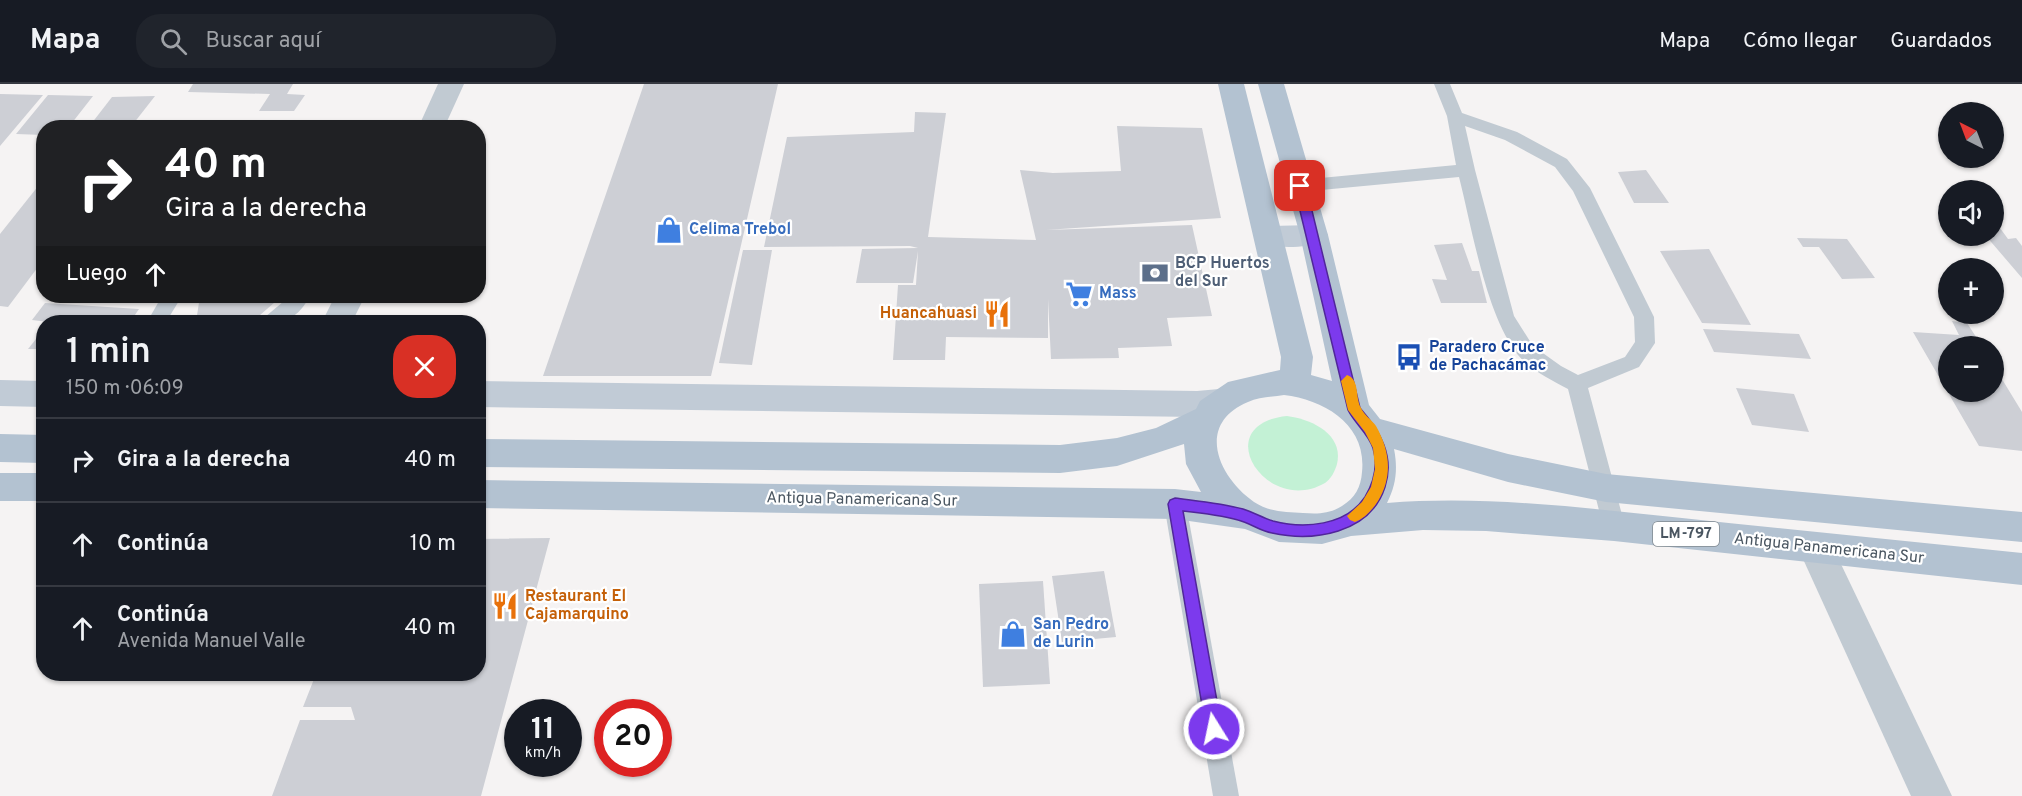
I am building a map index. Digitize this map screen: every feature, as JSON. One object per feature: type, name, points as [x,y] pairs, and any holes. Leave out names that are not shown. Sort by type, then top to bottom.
[{"type":"main road","points":[[1231,84],[1297,357],[1295,383]]},
{"type":"main road","name":"LM-797","points":[[1271,84],[1314,235],[1362,419],[1380,448],[1382,469],[1377,489],[1367,506],[1349,520],[1325,529],[1298,531],[1270,527],[1244,515],[1223,499],[1208,481],[1200,459],[1199,438],[1212,410],[1237,390],[1259,383],[1295,383],[1333,395],[1362,419],[1508,468],[1606,488],[2022,527]]},
{"type":"main road","points":[[486,453],[1060,459],[1117,453],[1164,439],[1212,410]]},
{"type":"main road","points":[[0,448],[36,449]]},
{"type":"main road","points":[[0,487],[36,488]]},
{"type":"main road","name":"Antigua Panamericana Sur","points":[[486,494],[1175,504],[1244,515]]},
{"type":"main road","name":"Antigua Panamericana Sur","points":[[1349,520],[1433,515],[1614,526],[2022,569]]},
{"type":"street","points":[[435,120],[452,84]]},
{"type":"street","points":[[1269,236],[1314,235]]},
{"type":"street","points":[[0,393],[36,394]]},
{"type":"street","points":[[486,394],[1197,404],[1212,410]]},
{"type":"street","points":[[1816,548],[1932,796]]},
{"type":"lane","points":[[1442,84],[1455,116],[1466,170],[1505,317],[1526,351],[1554,372],[1577,384],[1606,488],[1614,526]]},
{"type":"lane","points":[[1455,116],[1511,136],[1561,163],[1581,188],[1644,317],[1645,343],[1632,362],[1577,384]]},
{"type":"lane","points":[[1300,186],[1466,170]]},
{"type":"lane","points":[[280,315],[293,303]]},
{"type":"lane","points":[[1175,504],[1226,796]]},
{"type":"green space","points":[[1287,416],[1306,421],[1324,430],[1336,444],[1337,464],[1325,483],[1303,490],[1283,488],[1266,479],[1254,465],[1248,450],[1251,435],[1263,423]]},
{"type":"building","points":[[193,84],[293,84],[287,94],[305,95],[294,111],[259,111],[270,94],[188,92]]},
{"type":"building","name":"Celima Trebol","points":[[644,84],[778,84],[711,376],[543,376]]},
{"type":"building","points":[[0,94],[43,95],[0,146]]},
{"type":"building","points":[[48,95],[93,96],[74,120],[36,120],[36,135],[16,134]]},
{"type":"building","points":[[155,96],[136,120],[94,120],[112,97]]},
{"type":"building","points":[[915,112],[946,113],[928,237],[1036,240],[1020,170],[1053,173],[1121,171],[1117,126],[1202,128],[1221,218],[1046,230],[1192,225],[1212,316],[1167,318],[1172,346],[1118,348],[1119,358],[1051,359],[1048,299],[1048,338],[946,337],[945,360],[893,360],[898,285],[916,285],[918,251],[913,283],[856,283],[862,249],[918,248],[910,246],[764,247],[787,137],[914,132]]},
{"type":"building","points":[[1646,170],[1669,203],[1634,203],[1618,172]]},
{"type":"building","points":[[36,189],[36,270],[8,307],[0,306],[0,234]]},
{"type":"building","points":[[2004,234],[2008,239],[2016,238],[2022,246],[2022,278],[1995,246],[2004,246]]},
{"type":"building","points":[[1797,238],[1847,239],[1875,278],[1842,279],[1819,247],[1803,247]]},
{"type":"building","points":[[1462,243],[1472,271],[1479,271],[1487,303],[1441,303],[1432,279],[1447,280],[1434,245]]},
{"type":"building","points":[[1709,249],[1751,325],[1702,323],[1660,251]]},
{"type":"building","points":[[743,250],[772,250],[752,365],[719,363]]},
{"type":"building","points":[[45,303],[139,309],[135,315],[36,315],[36,320],[32,320]]},
{"type":"building","points":[[199,303],[274,303],[260,315],[197,315]]},
{"type":"building","points":[[1954,324],[1968,324],[1975,336],[1938,336],[1938,375],[1913,332],[1959,335]]},
{"type":"building","points":[[1703,329],[1799,334],[1811,359],[1714,352]]},
{"type":"building","points":[[36,339],[36,349],[28,349]]},
{"type":"building","points":[[2004,382],[2022,412],[2022,451],[1979,446],[1954,402],[2004,402]]},
{"type":"building","points":[[1736,388],[1794,394],[1809,432],[1752,425]]},
{"type":"building","name":"Restaurant El Cajamarquino","points":[[550,538],[507,699],[504,699],[504,710],[481,796],[272,796],[300,720],[355,720],[351,707],[303,707],[313,681],[486,681],[486,539]]},
{"type":"building","points":[[1104,571],[1116,637],[1062,642],[1052,576]]},
{"type":"building","name":"San Pedro de Lurin","points":[[1043,581],[1050,684],[983,687],[979,584]]},
{"type":"slow traffic","points":[[1347,381],[1354,410],[1370,429],[1380,448],[1382,469],[1377,489],[1367,506],[1355,516]]},
{"type":"place","name":"Celima Trebol","points":[[669,230]]},
{"type":"place","name":"BCP Huertos del Sur","points":[[1155,273]]},
{"type":"place","name":"Mass","points":[[1079,294]]},
{"type":"place","name":"Huancahuasi","points":[[997,314]]},
{"type":"place","name":"Paradero Cruce de Pachacámac","points":[[1409,357]]},
{"type":"place","name":"Restaurant El Cajamarquino","points":[[505,606]]},
{"type":"place","name":"San Pedro de Lurin","points":[[1013,634]]},
{"type":"route","points":[[1214,729],[1175,504],[1244,515],[1270,527],[1298,531],[1325,529],[1349,520],[1367,506],[1377,489],[1382,469],[1380,448],[1370,429],[1354,410],[1314,235],[1300,186]]}]
